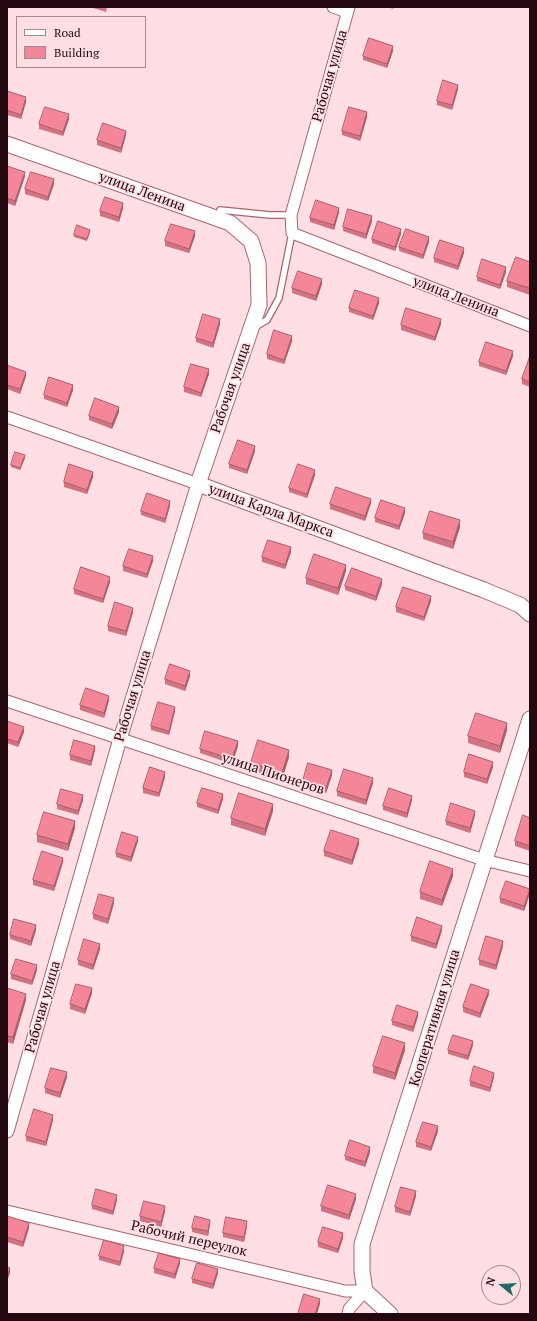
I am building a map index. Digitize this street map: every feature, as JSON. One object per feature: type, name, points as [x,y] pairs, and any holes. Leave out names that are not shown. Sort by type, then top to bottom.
[{"type":"main road","name":"улица Ленина","points":[[7,144],[230,223],[251,241],[258,263]]},
{"type":"main road","name":"Рабочая улица","points":[[198,484],[259,305],[258,263]]},
{"type":"main road","name":"улица Карла Маркса","points":[[198,484],[484,590],[520,605],[530,614]]},
{"type":"main road","name":"Кооперативная улица","points":[[365,1291],[362,1271],[362,1244],[530,720]]},
{"type":"main road","points":[[365,1291],[390,1314]]},
{"type":"street","points":[[334,7],[348,10]]},
{"type":"street","name":"Рабочая улица","points":[[292,233],[291,215],[348,10]]},
{"type":"street","name":"улица Ленина","points":[[292,233],[530,326]]},
{"type":"street","name":"улица Карла Маркса","points":[[7,417],[198,484]]},
{"type":"street","name":"Рабочая улица","points":[[7,1131],[120,739],[198,484]]},
{"type":"street","name":"улица Пионеров","points":[[7,701],[484,860],[530,871]]},
{"type":"street","name":"Рабочий переулок","points":[[7,1211],[345,1291],[365,1291]]},
{"type":"street","points":[[348,1314],[349,1309],[365,1291]]},
{"type":"lane","points":[[217,219],[220,210],[270,215],[291,215]]},
{"type":"lane","points":[[251,330],[267,320],[279,298],[292,233]]},
{"type":"building","points":[[369,38],[393,46],[387,64],[363,56]]},
{"type":"building","points":[[443,80],[458,85],[452,105],[437,101]]},
{"type":"building","points":[[7,91],[26,97],[21,115],[7,110]]},
{"type":"building","points":[[45,107],[69,114],[63,132],[39,124]]},
{"type":"building","points":[[349,107],[367,112],[360,136],[342,131]]},
{"type":"building","points":[[103,123],[126,131],[121,148],[97,140]]},
{"type":"building","points":[[7,166],[25,172],[15,201],[7,198]]},
{"type":"building","points":[[31,172],[54,179],[48,197],[25,189]]},
{"type":"building","points":[[105,197],[123,203],[119,217],[100,211]]},
{"type":"building","points":[[316,200],[339,208],[334,225],[310,218]]},
{"type":"building","points":[[348,209],[372,216],[366,234],[343,227]]},
{"type":"building","points":[[378,221],[401,229],[395,247],[372,239]]},
{"type":"building","points":[[171,224],[195,231],[189,249],[165,241]]},
{"type":"building","points":[[77,225],[90,230],[87,239],[74,235]]},
{"type":"building","points":[[406,229],[429,237],[423,255],[399,247]]},
{"type":"building","points":[[440,240],[464,248],[458,266],[434,258]]},
{"type":"building","points":[[516,257],[530,262],[530,288],[507,281]]},
{"type":"building","points":[[482,259],[506,267],[500,285],[477,277]]},
{"type":"building","points":[[298,271],[322,279],[316,296],[292,288]]},
{"type":"building","points":[[355,290],[379,298],[373,316],[349,308]]},
{"type":"building","points":[[406,308],[441,319],[435,337],[401,325]]},
{"type":"building","points":[[203,314],[220,319],[213,343],[196,338]]},
{"type":"building","points":[[274,330],[292,336],[284,360],[267,354]]},
{"type":"building","points":[[486,342],[513,351],[506,371],[479,362]]},
{"type":"building","points":[[530,356],[530,382],[522,379]]},
{"type":"building","points":[[191,364],[209,369],[201,393],[184,387]]},
{"type":"building","points":[[7,365],[26,372],[20,389],[7,385]]},
{"type":"building","points":[[49,377],[73,385],[67,403],[44,395]]},
{"type":"building","points":[[95,398],[119,407],[112,424],[89,416]]},
{"type":"building","points":[[238,440],[255,446],[247,470],[229,464]]},
{"type":"building","points":[[15,452],[25,455],[20,468],[11,465]]},
{"type":"building","points":[[69,464],[93,472],[87,490],[64,482]]},
{"type":"building","points":[[298,464],[315,470],[307,494],[289,488]]},
{"type":"building","points":[[336,487],[371,499],[365,516],[330,504]]},
{"type":"building","points":[[147,493],[170,501],[165,519],[141,511]]},
{"type":"building","points":[[381,500],[405,508],[399,526],[375,518]]},
{"type":"building","points":[[430,511],[460,520],[453,542],[423,533]]},
{"type":"building","points":[[268,540],[291,547],[285,565],[262,557]]},
{"type":"building","points":[[129,549],[153,556],[147,574],[123,566]]},
{"type":"building","points":[[314,554],[346,565],[338,588],[306,578]]},
{"type":"building","points":[[81,567],[110,577],[103,599],[74,589]]},
{"type":"building","points":[[352,568],[382,579],[376,596],[345,586]]},
{"type":"building","points":[[403,587],[431,596],[424,617],[396,607]]},
{"type":"building","points":[[115,602],[133,608],[126,631],[108,626]]},
{"type":"building","points":[[170,664],[190,671],[185,686],[165,679]]},
{"type":"building","points":[[86,688],[109,696],[104,713],[80,705]]},
{"type":"building","points":[[158,702],[175,707],[169,731],[151,726]]},
{"type":"building","points":[[476,713],[507,723],[500,746],[468,736]]},
{"type":"building","points":[[7,721],[24,727],[18,742],[7,739]]},
{"type":"building","points":[[205,731],[238,741],[232,759],[200,749]]},
{"type":"building","points":[[74,740],[95,746],[91,761],[70,755]]},
{"type":"building","points":[[258,740],[289,750],[282,773],[251,763]]},
{"type":"building","points":[[469,754],[493,762],[487,779],[464,772]]},
{"type":"building","points":[[308,763],[332,770],[326,788],[303,781]]},
{"type":"building","points":[[150,767],[165,772],[159,793],[143,788]]},
{"type":"building","points":[[344,769],[373,778],[366,800],[337,791]]},
{"type":"building","points":[[202,788],[223,794],[218,810],[197,803]]},
{"type":"building","points":[[389,788],[412,796],[407,813],[383,806]]},
{"type":"building","points":[[61,789],[83,795],[78,811],[57,804]]},
{"type":"building","points":[[239,793],[273,804],[265,829],[231,818]]},
{"type":"building","points":[[451,803],[475,811],[470,828],[446,821]]},
{"type":"building","points":[[44,812],[75,821],[68,844],[37,835]]},
{"type":"building","points":[[523,815],[530,818],[530,846],[515,841]]},
{"type":"building","points":[[331,830],[359,839],[352,860],[324,851]]},
{"type":"building","points":[[122,832],[138,837],[131,857],[116,853]]},
{"type":"building","points":[[42,851],[63,858],[54,886],[33,880]]},
{"type":"building","points":[[430,861],[453,869],[442,900],[420,892]]},
{"type":"building","points":[[506,881],[530,889],[524,906],[500,898]]},
{"type":"building","points":[[99,894],[114,898],[108,919],[93,914]]},
{"type":"building","points":[[417,917],[442,926],[436,944],[411,936]]},
{"type":"building","points":[[14,919],[36,925],[31,941],[10,935]]},
{"type":"building","points":[[486,936],[503,941],[496,965],[479,960]]},
{"type":"building","points":[[84,939],[100,944],[93,965],[78,960]]},
{"type":"building","points":[[16,959],[37,965],[32,981],[11,974]]},
{"type":"building","points":[[76,984],[92,988],[85,1009],[70,1004]]},
{"type":"building","points":[[471,984],[489,990],[480,1013],[463,1007]]},
{"type":"building","points":[[7,988],[26,994],[13,1037],[7,1036]]},
{"type":"building","points":[[397,1005],[418,1012],[413,1027],[392,1021]]},
{"type":"building","points":[[453,1035],[473,1041],[468,1056],[448,1050]]},
{"type":"building","points":[[383,1036],[405,1043],[395,1073],[373,1066]]},
{"type":"building","points":[[474,1066],[494,1073],[490,1088],[470,1081]]},
{"type":"building","points":[[51,1068],[67,1072],[60,1093],[45,1088]]},
{"type":"building","points":[[34,1109],[53,1115],[46,1142],[26,1136]]},
{"type":"building","points":[[423,1122],[438,1126],[431,1147],[416,1142]]},
{"type":"building","points":[[350,1140],[370,1147],[365,1162],[345,1156]]},
{"type":"building","points":[[328,1185],[356,1194],[349,1215],[321,1206]]},
{"type":"building","points":[[401,1187],[416,1191],[410,1212],[395,1207]]},
{"type":"building","points":[[96,1189],[117,1195],[113,1211],[92,1205]]},
{"type":"building","points":[[144,1201],[165,1206],[161,1222],[140,1216]]},
{"type":"building","points":[[7,1216],[29,1223],[23,1242],[7,1237]]},
{"type":"building","points":[[195,1216],[210,1220],[208,1231],[192,1228]]},
{"type":"building","points":[[226,1217],[247,1221],[244,1237],[223,1233]]},
{"type":"building","points":[[323,1227],[343,1233],[338,1249],[318,1242]]},
{"type":"building","points":[[104,1240],[124,1246],[120,1262],[99,1256]]},
{"type":"building","points":[[159,1253],[180,1259],[175,1274],[154,1268]]},
{"type":"building","points":[[197,1263],[218,1269],[213,1284],[192,1279]]},
{"type":"building","points":[[7,1267],[10,1268],[7,1276]]},
{"type":"building","points":[[304,1294],[320,1299],[315,1314],[298,1314]]}]
